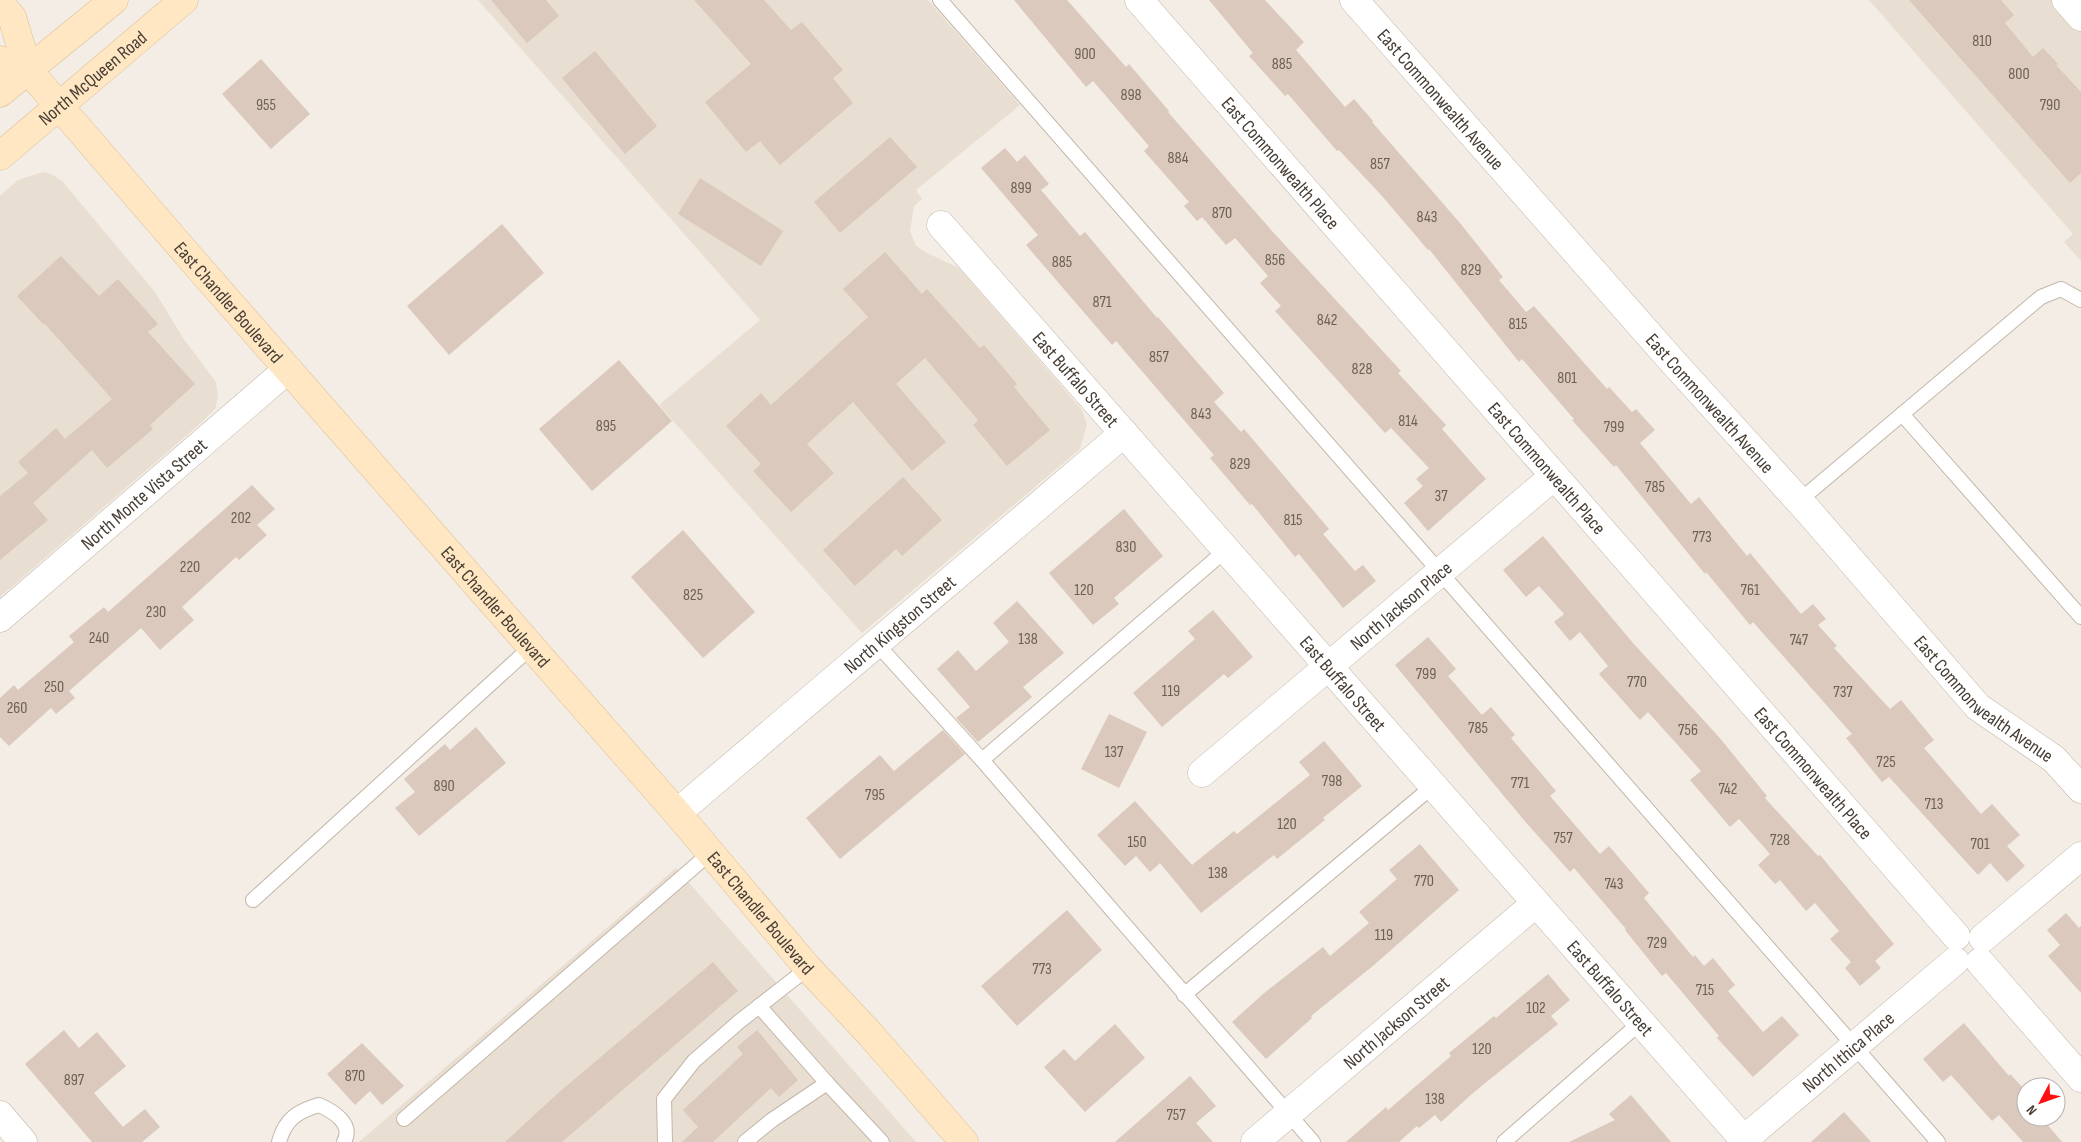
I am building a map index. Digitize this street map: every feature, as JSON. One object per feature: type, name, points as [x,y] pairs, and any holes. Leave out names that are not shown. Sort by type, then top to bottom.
[{"type":"main road","points":[[0,93],[114,0]]},
{"type":"main road","name":"North McQueen Road","points":[[0,156],[184,0]]},
{"type":"main road","name":"East Chandler Boulevard","points":[[0,4],[12,17],[28,70],[677,813],[808,968],[871,1036],[964,1142]]},
{"type":"main road","name":"East Chandler Boulevard","points":[[0,60],[28,70]]},
{"type":"street","name":"East Commonwealth Place","points":[[1139,0],[2081,1078]]},
{"type":"street","name":"East Commonwealth Avenue","points":[[1354,0],[1673,362],[1799,500],[1978,707],[2054,759],[2081,789]]},
{"type":"street","points":[[2066,0],[2081,17]]},
{"type":"street","name":"East Buffalo Street","points":[[941,225],[1743,1141]]},
{"type":"street","name":"North Monte Vista Street","points":[[0,618],[288,369]]},
{"type":"street","name":"North Kingston Street","points":[[677,813],[1124,433]]},
{"type":"street","name":"North Jackson Place","points":[[1202,773],[1554,476]]},
{"type":"street","name":"North Ithica Place","points":[[1743,1141],[1968,949],[2081,856]]},
{"type":"street","name":"North Jackson Street","points":[[1256,1142],[1536,903]]},
{"type":"street","points":[[0,1115],[23,1142]]},
{"type":"lane","points":[[940,0],[1938,1142]]},
{"type":"lane","points":[[1799,500],[2041,297],[2061,289],[2081,300]]},
{"type":"lane","points":[[1902,414],[2081,617]]},
{"type":"lane","points":[[982,760],[1226,550]]},
{"type":"lane","points":[[876,643],[982,760],[1313,1142]]},
{"type":"lane","points":[[253,900],[531,647]]},
{"type":"lane","points":[[1184,995],[1433,786]]},
{"type":"lane","points":[[404,1119],[710,853]]},
{"type":"lane","points":[[665,1142],[664,1098],[694,1061],[758,1006],[808,968]]},
{"type":"lane","points":[[758,1006],[882,1142]]},
{"type":"lane","points":[[1504,1142],[1640,1022]]},
{"type":"lane","points":[[745,1142],[772,1120],[827,1083]]},
{"type":"lane","points":[[279,1142],[287,1123],[300,1110],[320,1105],[335,1113],[346,1128],[347,1137],[344,1142]]},
{"type":"shaded area","points":[[478,0],[928,0],[1020,105],[916,190],[922,199],[914,206],[910,231],[916,246],[959,268],[1082,410],[1087,424],[1080,449],[862,633],[659,405],[760,320]]},
{"type":"shaded area","points":[[1869,0],[2081,0],[2081,261],[2064,242],[2073,234]]},
{"type":"shaded area","points":[[43,172],[51,174],[62,181],[155,292],[183,338],[216,382],[218,397],[215,409],[203,421],[0,597],[0,196],[18,180]]},
{"type":"shaded area","points":[[676,868],[916,1142],[359,1142]]},
{"type":"building","points":[[491,0],[546,0],[559,16],[527,43]]},
{"type":"building","points":[[694,0],[764,0],[791,30],[802,22],[843,70],[833,78],[853,103],[780,165],[760,141],[746,152],[705,102],[751,64]]},
{"type":"building","points":[[1014,0],[1067,0],[1126,67],[1129,64],[1168,112],[1272,231],[1401,371],[1398,373],[1446,425],[1442,429],[1486,479],[1428,531],[1404,503],[1423,486],[1416,479],[1429,468],[1391,428],[1385,433],[1275,311],[1281,306],[1260,283],[1268,276],[1235,238],[1226,245],[1202,217],[1197,221],[1184,206],[1189,202],[1144,151],[1149,146],[1093,81],[1086,87]]},
{"type":"building","points":[[1209,0],[1265,0],[1304,42],[1296,50],[1345,107],[1354,99],[1460,223],[1503,277],[1499,280],[1526,312],[1534,306],[1607,389],[1609,387],[1632,412],[1636,409],[1655,430],[1640,443],[1691,504],[1699,497],[1747,556],[1750,553],[1801,614],[1813,604],[1826,619],[1818,625],[1837,646],[1834,648],[1890,709],[1901,700],[1934,740],[1924,748],[1981,814],[1992,804],[2020,835],[2007,846],[2025,866],[2007,882],[1990,863],[1978,875],[1889,777],[1882,782],[1846,738],[1852,734],[1753,622],[1750,625],[1706,572],[1705,574],[1616,465],[1614,467],[1572,420],[1574,419],[1522,359],[1519,362],[1429,249],[1382,196],[1339,150],[1337,151],[1288,94],[1285,96],[1249,56],[1253,53]]},
{"type":"building","points":[[1909,0],[2001,0],[2014,15],[2005,23],[2033,57],[2043,48],[2081,92],[2081,173],[2070,183]]},
{"type":"building","points":[[595,51],[657,126],[625,154],[562,78]]},
{"type":"building","points":[[261,59],[310,114],[271,149],[222,94]]},
{"type":"building","points":[[890,137],[917,167],[840,233],[814,202]]},
{"type":"building","points":[[1005,148],[1017,162],[1025,155],[1049,184],[1041,190],[1080,236],[1085,232],[1157,318],[1224,393],[1214,402],[1241,432],[1244,429],[1329,529],[1323,534],[1355,571],[1363,565],[1376,581],[1343,608],[1299,554],[1295,557],[1252,504],[1250,505],[1210,458],[1214,455],[1116,341],[1112,345],[1026,245],[1038,235],[981,168]]},
{"type":"building","points":[[700,178],[783,231],[761,266],[678,214]]},
{"type":"building","points":[[502,224],[544,273],[449,355],[407,306]]},
{"type":"building","points":[[885,252],[922,294],[927,289],[980,348],[984,345],[1017,384],[1014,387],[1050,430],[1007,466],[973,425],[978,420],[925,358],[896,384],[946,442],[912,471],[853,402],[807,444],[834,473],[791,512],[753,471],[761,464],[726,426],[761,393],[771,405],[868,317],[843,289]]},
{"type":"building","points":[[61,256],[99,296],[118,279],[158,324],[148,332],[195,384],[150,425],[153,429],[107,468],[92,450],[33,503],[48,520],[0,560],[0,496],[28,473],[18,462],[56,428],[65,439],[112,399],[45,324],[17,296]]},
{"type":"building","points":[[619,360],[672,421],[592,491],[539,429]]},
{"type":"building","points":[[903,477],[942,520],[902,556],[896,549],[855,586],[823,550]]},
{"type":"building","points":[[252,485],[275,509],[257,525],[267,535],[239,560],[236,557],[182,607],[194,620],[160,650],[141,628],[69,691],[75,698],[56,714],[51,708],[9,746],[0,737],[0,698],[14,685],[18,690],[74,642],[69,636],[104,607],[108,612]]},
{"type":"building","points":[[1124,509],[1163,556],[1114,598],[1119,604],[1093,625],[1049,573]]},
{"type":"building","points":[[683,530],[755,612],[703,658],[631,577]]},
{"type":"building","points":[[1543,536],[1633,643],[1719,737],[1767,796],[1765,798],[1818,856],[1820,855],[1894,944],[1875,961],[1881,968],[1860,986],[1845,968],[1851,962],[1830,939],[1839,931],[1815,903],[1806,911],[1780,880],[1775,884],[1758,865],[1770,854],[1739,819],[1730,827],[1690,780],[1701,771],[1648,712],[1640,720],[1599,674],[1608,666],[1580,632],[1570,641],[1554,622],[1564,614],[1539,586],[1526,597],[1503,570]]},
{"type":"building","points":[[1017,601],[1064,653],[1023,687],[1032,697],[978,742],[956,718],[970,707],[937,669],[958,650],[976,671],[1009,642],[993,623]]},
{"type":"building","points":[[1213,610],[1253,657],[1228,678],[1224,674],[1162,727],[1133,693],[1195,639],[1188,631]]},
{"type":"building","points":[[1428,637],[1456,669],[1448,676],[1482,715],[1491,707],[1515,735],[1511,738],[1556,791],[1550,796],[1600,854],[1609,846],[1649,893],[1644,898],[1693,957],[1695,955],[1704,966],[1713,958],[1735,985],[1728,991],[1763,1032],[1782,1016],[1799,1035],[1753,1077],[1717,1038],[1719,1036],[1666,973],[1662,976],[1626,929],[1574,868],[1570,872],[1523,819],[1395,665]]},
{"type":"building","points":[[1109,714],[1147,732],[1119,788],[1081,769]]},
{"type":"building","points":[[476,727],[506,763],[419,836],[395,808],[415,792],[404,779],[445,744],[450,750]]},
{"type":"building","points":[[943,730],[965,754],[840,859],[806,818],[880,755],[894,771]]},
{"type":"building","points":[[1324,741],[1362,786],[1323,818],[1325,820],[1277,859],[1274,855],[1201,913],[1160,863],[1150,872],[1136,856],[1125,866],[1097,835],[1135,801],[1192,865],[1234,831],[1237,834],[1310,775],[1299,762]]},
{"type":"building","points":[[1420,844],[1459,890],[1374,965],[1311,1016],[1312,1018],[1266,1059],[1232,1022],[1263,994],[1323,947],[1330,956],[1369,923],[1359,912],[1397,879],[1389,870]]},
{"type":"building","points":[[1067,910],[1102,950],[1017,1026],[981,986]]},
{"type":"building","points":[[2066,913],[2079,928],[2081,926],[2081,993],[2048,956],[2060,945],[2047,930]]},
{"type":"building","points":[[713,962],[738,991],[562,1142],[505,1142],[557,1094]]},
{"type":"building","points":[[1548,974],[1570,1000],[1551,1016],[1558,1024],[1473,1093],[1441,1122],[1435,1115],[1419,1128],[1417,1126],[1399,1142],[1346,1142],[1386,1107],[1388,1110],[1451,1056],[1449,1053],[1494,1016],[1496,1018]]},
{"type":"building","points":[[1964,1023],[2009,1076],[2010,1074],[2016,1080],[2016,1127],[2049,1127],[2062,1142],[2023,1142],[1999,1115],[1992,1121],[1951,1075],[1943,1082],[1923,1059]]},
{"type":"building","points":[[1115,1024],[1145,1058],[1085,1112],[1044,1067],[1064,1049],[1075,1061]]},
{"type":"building","points":[[64,1030],[79,1048],[97,1032],[126,1066],[94,1093],[123,1127],[145,1109],[160,1127],[142,1142],[92,1142],[25,1064]]},
{"type":"building","points":[[757,1030],[798,1080],[779,1097],[771,1088],[713,1142],[682,1142],[698,1127],[683,1110],[743,1054],[737,1047]]},
{"type":"building","points":[[362,1043],[404,1086],[382,1105],[370,1091],[355,1105],[327,1074]]},
{"type":"building","points":[[1190,1076],[1216,1106],[1196,1123],[1213,1142],[1115,1142]]},
{"type":"building","points":[[1631,1095],[1671,1142],[1569,1142],[1615,1120],[1609,1114]]},
{"type":"building","points":[[1844,1112],[1871,1142],[1811,1142]]}]
